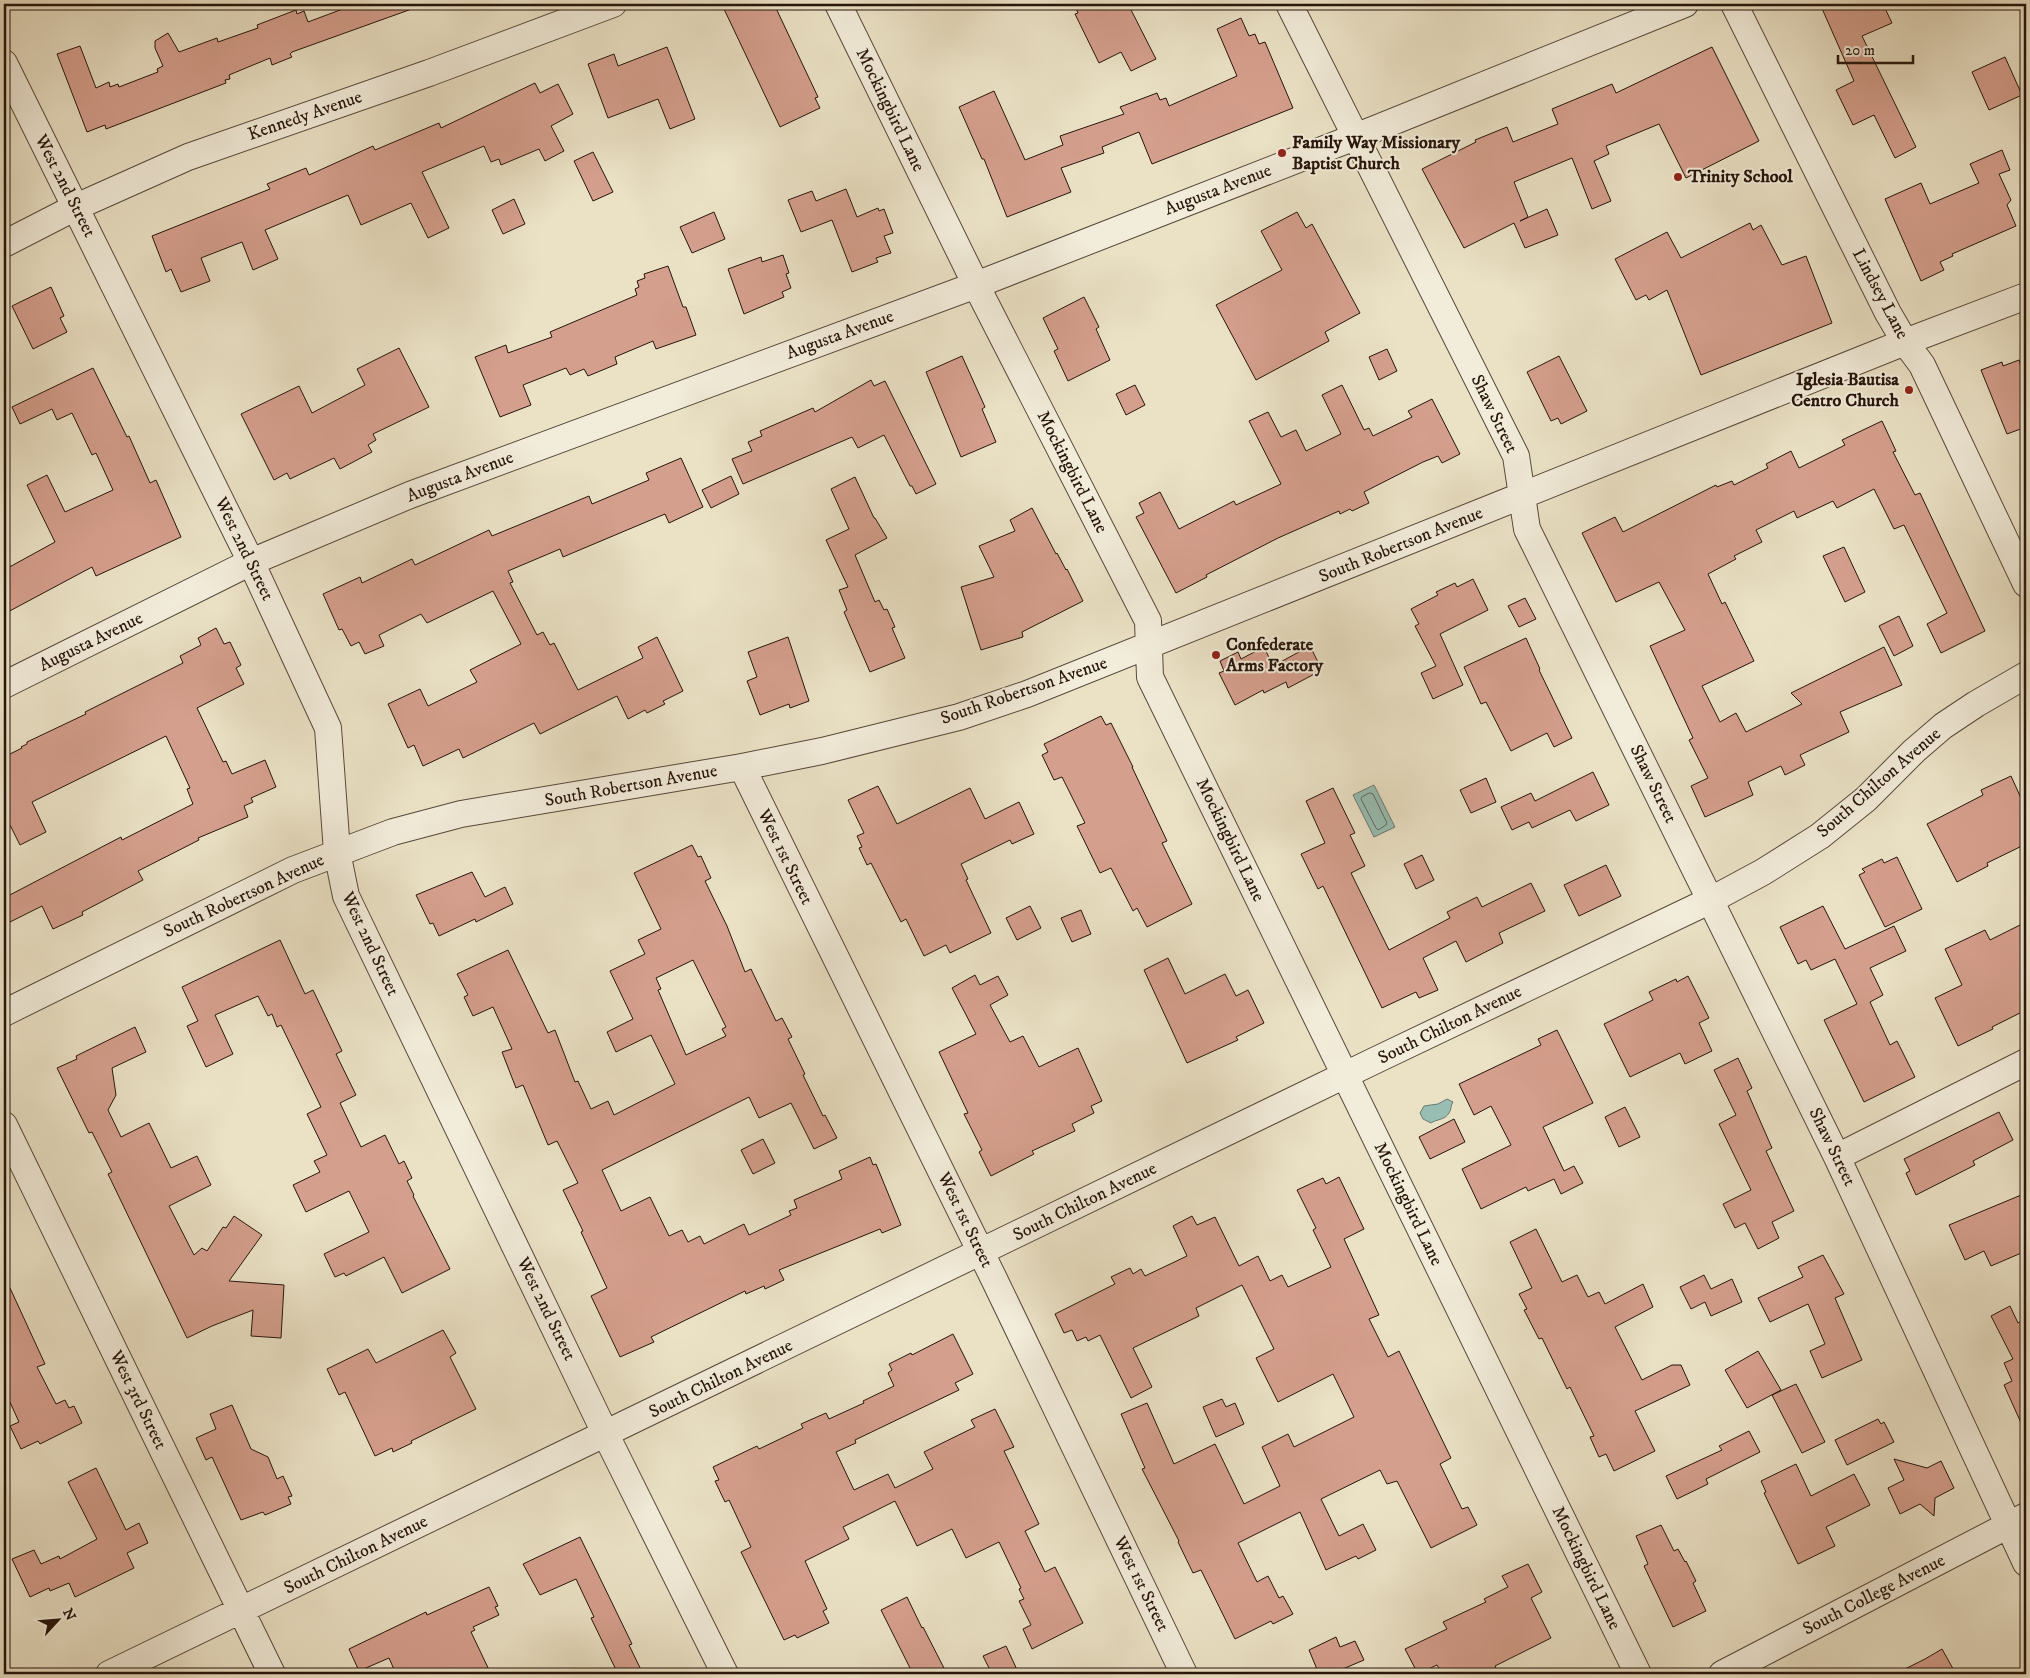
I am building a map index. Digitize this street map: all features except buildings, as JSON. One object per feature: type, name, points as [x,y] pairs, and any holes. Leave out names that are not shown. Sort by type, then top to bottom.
[{"type":"street","name":"Kennedy Avenue","points":[[4,244],[76,207],[188,157],[429,73],[613,4]]},
{"type":"street","name":"Mockingbird Lane","points":[[838,4],[976,285],[1148,621],[1150,677],[1638,1674]]},
{"type":"street","name":"Shaw Street","points":[[1289,4],[1516,456],[1527,528],[2017,1521],[2026,1563]]},
{"type":"street","name":"Augusta Avenue","points":[[4,686],[251,562],[410,495],[976,285],[1684,4]]},
{"type":"street","name":"Lindsey Lane","points":[[1734,4],[1888,313],[1905,342],[1922,365],[2026,584]]},
{"type":"street","name":"West 2nd Street","points":[[4,63],[251,562],[328,728],[337,852],[346,896],[606,1434],[725,1674]]},
{"type":"street","name":"South Robertson Avenue","points":[[4,1013],[251,890],[337,852],[393,832],[460,814],[742,767],[822,751],[959,717],[1027,694],[1905,342],[2026,296]]},
{"type":"street","name":"South Chilton Avenue","points":[[109,1674],[1345,1075],[1711,900],[1763,872],[1820,836],[1866,799],[1914,751],[1943,726],[2026,675]]},
{"type":"street","name":"West 1st Street","points":[[742,767],[981,1252],[1184,1674]]},
{"type":"street","points":[[1837,1157],[2026,1062]]},
{"type":"street","name":"West 3rd Street","points":[[4,1125],[272,1674]]},
{"type":"street","name":"South College Avenue","points":[[1722,1674],[2017,1521]]},
{"type":"water","points":[[1374,785],[1395,827],[1374,837],[1353,795]]},
{"type":"water","points":[[1447,1099],[1453,1102],[1450,1112],[1445,1117],[1431,1123],[1423,1119],[1420,1113],[1424,1106],[1438,1104]]},
{"type":"place","name":"Family Way Missionary Baptist Church","points":[[1282,153]]},
{"type":"place","name":"Trinity School","points":[[1678,177]]},
{"type":"place","name":"Iglesia Bautisa Centro Church","points":[[1909,390]]},
{"type":"place","name":"Confederate Arms Factory","points":[[1216,655]]}]
